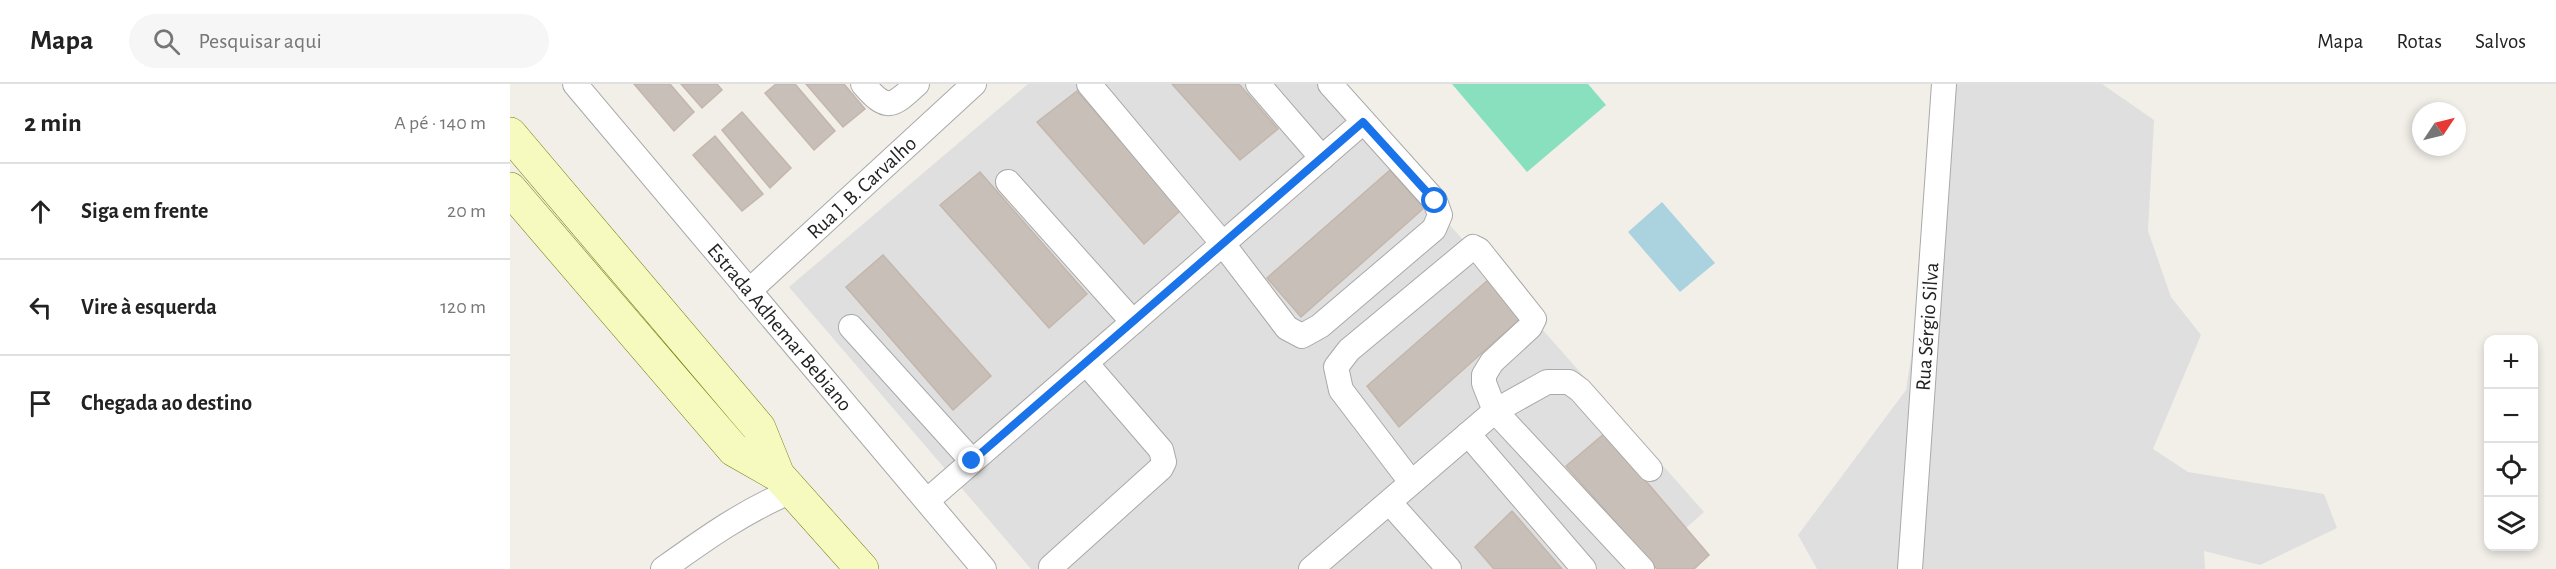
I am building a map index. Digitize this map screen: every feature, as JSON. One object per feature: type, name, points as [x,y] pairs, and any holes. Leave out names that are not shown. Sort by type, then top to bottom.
[{"type":"main road","points":[[510,134],[571,209],[759,428],[785,483]]},
{"type":"main road","points":[[510,189],[735,450],[785,483],[862,569]]},
{"type":"street","name":"Estrada Adhemar Bebiano","points":[[575,84],[984,569]]},
{"type":"street","points":[[862,84],[881,103],[894,103],[909,91]]},
{"type":"street","name":"Rua J. B. Carvalho","points":[[749,291],[974,84]]},
{"type":"street","points":[[1089,84],[1223,244],[1287,328],[1302,336],[1310,334],[1320,326],[1434,229],[1440,215],[1435,201],[1330,84]]},
{"type":"street","points":[[1258,84],[1322,158]]},
{"type":"street","name":"Rua Sérgio Silva","points":[[1910,569],[1944,84]]},
{"type":"street","points":[[928,500],[1363,122]]},
{"type":"street","points":[[1008,182],[1133,322]]},
{"type":"street","points":[[1412,482],[1341,390],[1336,367],[1349,350],[1473,248],[1479,250],[1534,319],[1530,327],[1492,362],[1484,375],[1484,383],[1494,411],[1642,569]]},
{"type":"street","points":[[851,327],[972,461]]},
{"type":"street","points":[[1051,567],[1164,462],[1161,450],[1086,363]]},
{"type":"street","points":[[1311,569],[1494,411],[1547,382],[1569,382],[1580,390],[1650,469]]},
{"type":"street","points":[[1468,434],[1584,569]]},
{"type":"street","points":[[663,569],[785,483]]},
{"type":"street","points":[[1390,503],[1449,569]]},
{"type":"shaded area","points":[[1028,84],[1325,84],[1704,512],[1640,569],[1031,569],[789,287]]},
{"type":"shaded area","points":[[1935,84],[2102,84],[2154,120],[2148,231],[2171,297],[2201,335],[2153,449],[2188,472],[2324,494],[2337,528],[2260,565],[2204,551],[2205,569],[1817,569],[1798,535],[1906,390],[1929,240]]},
{"type":"green space","points":[[1452,84],[1588,84],[1606,105],[1527,172]]},
{"type":"water","points":[[1662,202],[1715,263],[1680,292],[1628,232]]},
{"type":"building","points":[[634,84],[670,84],[694,112],[674,131]]},
{"type":"building","points":[[681,84],[717,84],[722,90],[702,108]]},
{"type":"building","points":[[776,84],[795,84],[835,131],[814,150],[765,93]]},
{"type":"building","points":[[806,84],[844,84],[865,109],[843,127]]},
{"type":"building","points":[[1172,84],[1239,84],[1278,129],[1240,160]]},
{"type":"building","points":[[1077,91],[1181,210],[1144,244],[1037,122]]},
{"type":"building","points":[[742,112],[791,168],[770,188],[722,130]]},
{"type":"building","points":[[715,136],[763,194],[742,211],[693,155]]},
{"type":"building","points":[[1390,170],[1424,208],[1301,317],[1267,278]]},
{"type":"building","points":[[980,172],[1087,294],[1049,328],[940,205]]},
{"type":"building","points":[[883,255],[991,376],[953,410],[846,287]]},
{"type":"building","points":[[1488,280],[1521,318],[1399,427],[1367,386]]},
{"type":"building","points":[[1605,433],[1709,555],[1694,569],[1657,569],[1566,466]]},
{"type":"building","points":[[1512,511],[1562,569],[1494,569],[1475,547]]},
{"type":"route","points":[[972,461],[1363,122],[1435,201]]}]
